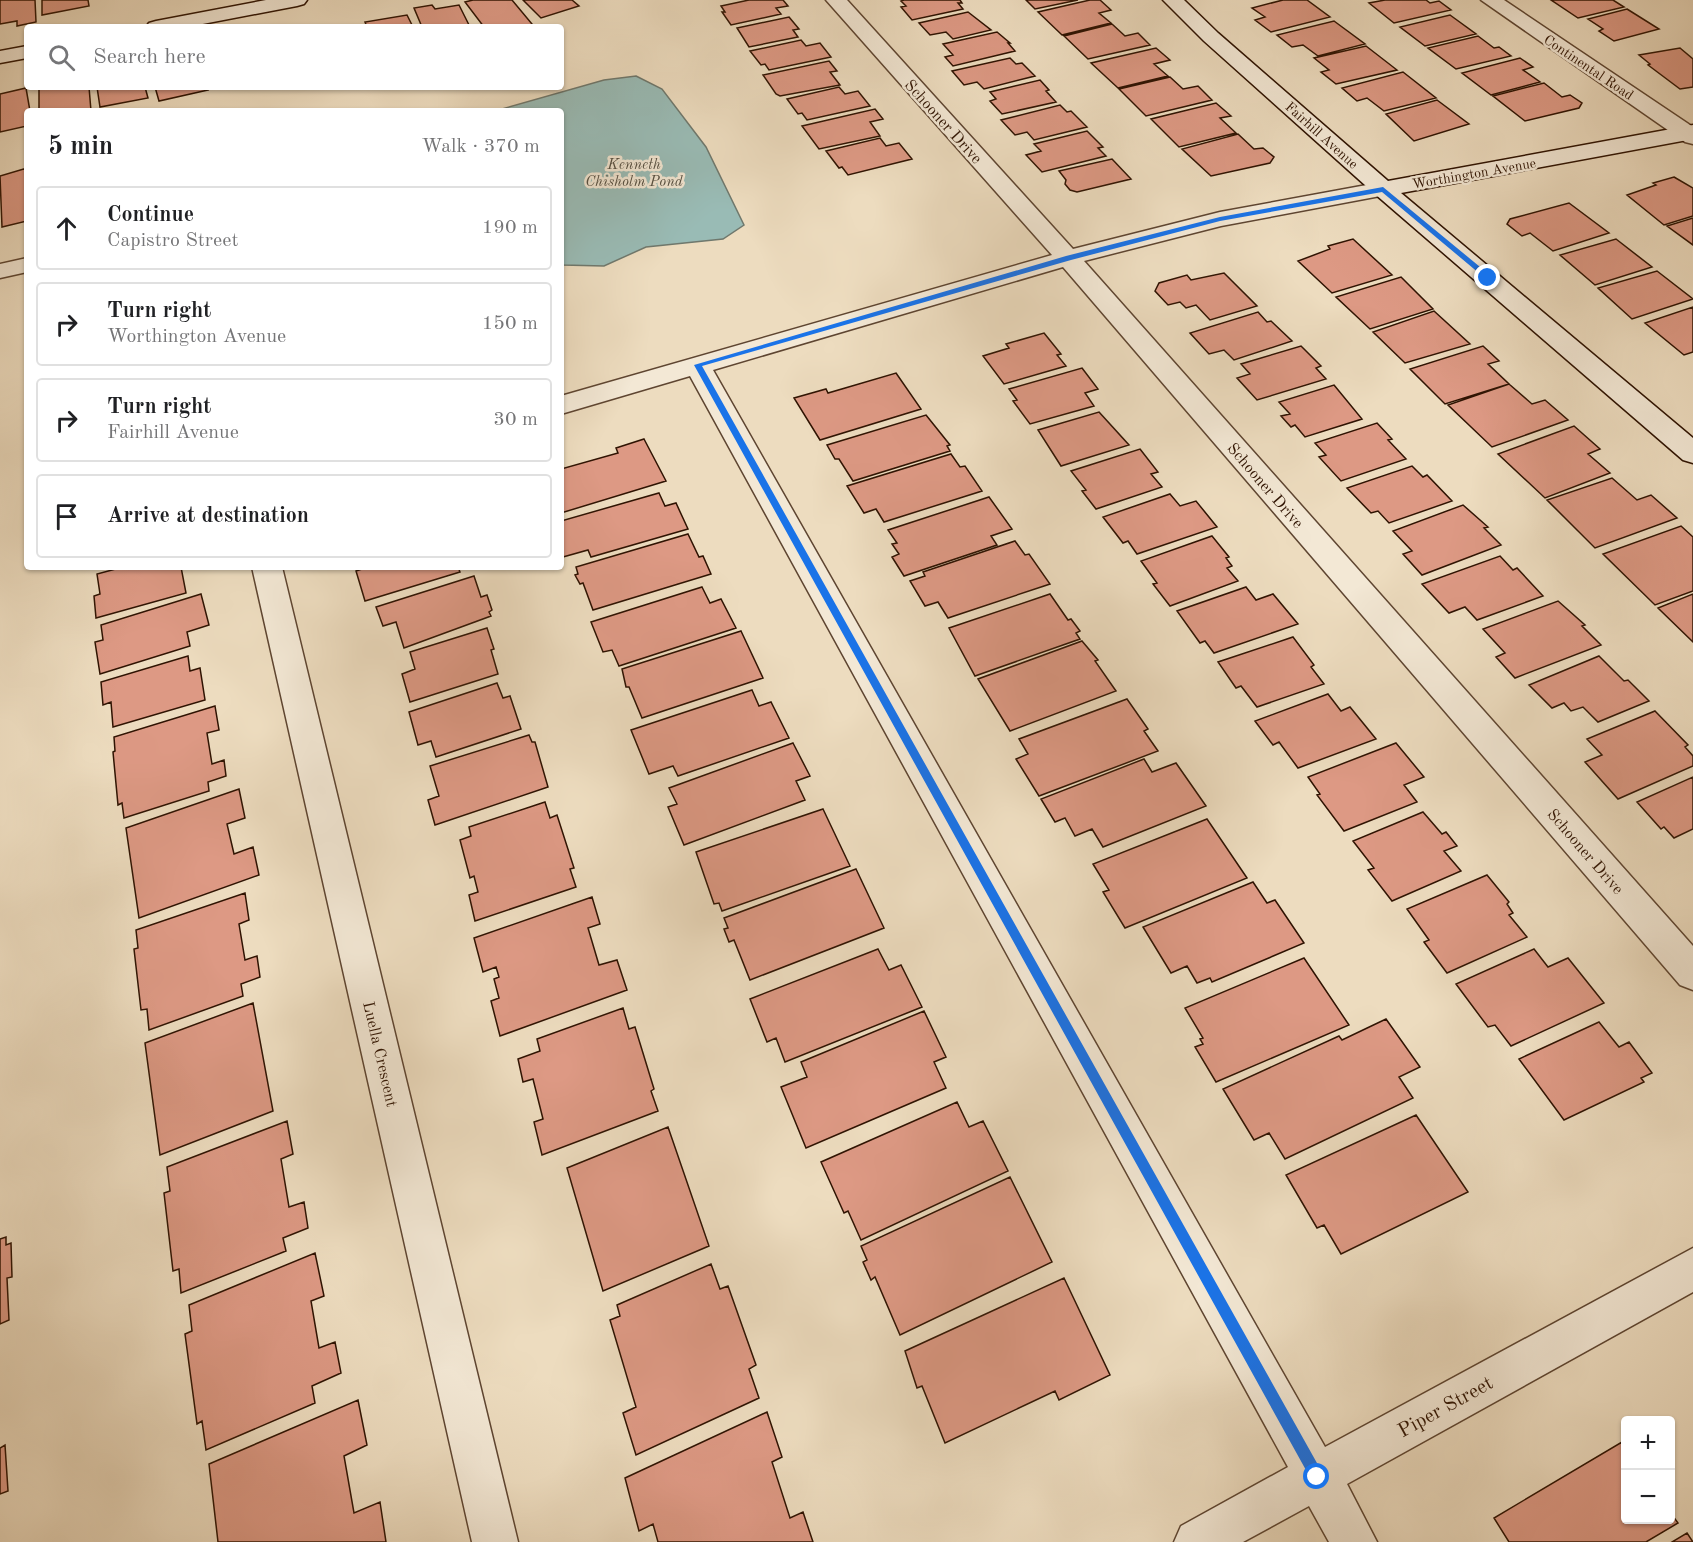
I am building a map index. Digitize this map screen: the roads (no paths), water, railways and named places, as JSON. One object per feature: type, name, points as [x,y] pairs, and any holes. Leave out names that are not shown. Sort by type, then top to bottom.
[{"type":"street","points":[[172,24],[297,0]]},
{"type":"street","name":"Schooner Drive","points":[[836,0],[1068,258],[1693,973]]},
{"type":"street","name":"Fairhill Avenue","points":[[1173,0],[1211,37],[1383,189],[1693,453]]},
{"type":"street","name":"Continental Road","points":[[1491,0],[1691,134]]},
{"type":"street","points":[[0,57],[24,53]]},
{"type":"street","name":"Worthington Avenue","points":[[564,404],[1068,258],[1220,219],[1691,134]]},
{"type":"street","points":[[0,271],[24,266]]},
{"type":"street","points":[[697,365],[1354,1542]]},
{"type":"street","name":"Luella Crescent","points":[[268,570],[495,1542]]},
{"type":"street","name":"Piper Street","points":[[1197,1542],[1693,1269]]},
{"type":"water","name":"Kenneth Chisholm Pond","points":[[636,76],[662,89],[706,147],[744,225],[723,239],[646,247],[604,266],[564,265],[564,108],[506,108],[604,80]]}]
